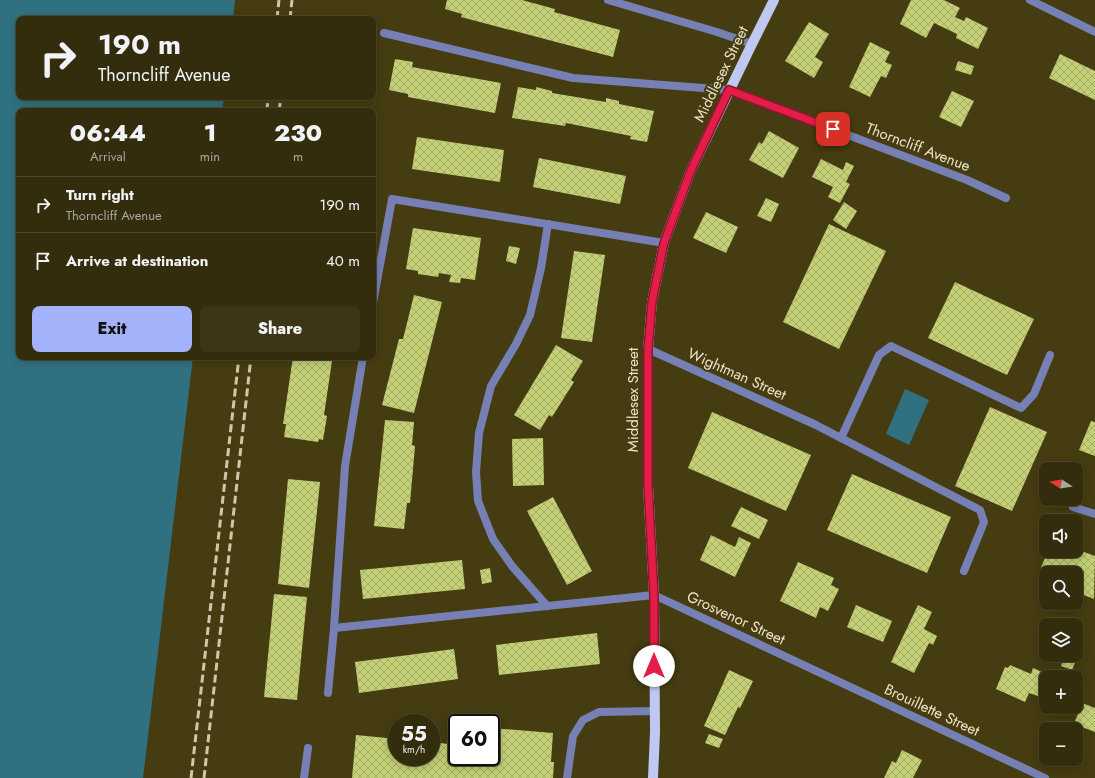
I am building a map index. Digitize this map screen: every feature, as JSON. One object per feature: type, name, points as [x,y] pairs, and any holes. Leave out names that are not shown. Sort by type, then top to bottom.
[{"type":"main road","name":"Middlesex Street","points":[[653,778],[655,711],[654,596],[648,485],[648,349],[652,302],[664,243],[691,170],[774,0]]},
{"type":"street","points":[[608,0],[752,44]]},
{"type":"street","points":[[1030,0],[1095,32]]},
{"type":"street","name":"Thorncliff Avenue","points":[[384,33],[573,78],[729,90],[967,180],[1006,198]]},
{"type":"street","points":[[376,287],[392,199],[664,243]]},
{"type":"street","points":[[547,606],[512,566],[493,539],[478,501],[476,472],[479,433],[491,386],[516,344],[530,314],[541,268],[548,224]]},
{"type":"street","points":[[841,438],[879,355],[891,346],[1020,408],[1034,394],[1050,355]]},
{"type":"street","name":"Wightman Street","points":[[648,349],[814,424],[980,510],[984,522],[964,571]]},
{"type":"street","points":[[328,693],[345,466],[363,360]]},
{"type":"street","points":[[1073,506],[1095,514]]},
{"type":"street","points":[[334,628],[654,596]]},
{"type":"street","name":"Grosvenor Street","points":[[654,596],[806,666]]},
{"type":"street","name":"Brouillette Street","points":[[806,666],[1046,778]]},
{"type":"street","points":[[567,778],[573,736],[583,720],[599,712],[655,711]]},
{"type":"street","points":[[304,778],[308,748]]},
{"type":"water","points":[[0,0],[235,0],[233,16],[16,16],[16,100],[224,100],[222,108],[16,108],[16,360],[193,360],[143,778],[0,778]]},
{"type":"water","points":[[905,389],[929,400],[909,445],[886,434]]},
{"type":"building","points":[[447,0],[522,0],[555,9],[554,12],[620,30],[613,57],[461,17],[462,14],[445,9]]},
{"type":"building","points":[[911,0],[944,0],[960,8],[955,17],[964,21],[966,17],[988,28],[978,49],[956,38],[957,34],[934,23],[926,38],[900,24]]},
{"type":"building","points":[[809,22],[829,34],[815,57],[823,62],[814,78],[785,61]]},
{"type":"building","points":[[870,42],[890,52],[885,62],[892,65],[886,78],[881,76],[870,97],[849,87]]},
{"type":"building","points":[[1060,54],[1095,71],[1095,100],[1049,78]]},
{"type":"building","points":[[395,59],[413,62],[412,67],[501,83],[495,113],[408,97],[408,94],[389,90]]},
{"type":"building","points":[[958,61],[974,66],[971,75],[955,70]]},
{"type":"building","points":[[518,87],[536,90],[536,87],[552,91],[552,93],[606,102],[606,98],[619,101],[619,104],[654,111],[647,142],[630,139],[631,136],[566,123],[565,126],[512,118]]},
{"type":"building","points":[[952,91],[974,101],[961,127],[939,117]]},
{"type":"building","points":[[769,131],[799,148],[783,178],[749,160],[759,142],[762,144]]},
{"type":"building","points":[[417,137],[504,150],[500,182],[412,169]]},
{"type":"building","points":[[539,158],[626,176],[620,204],[533,187]]},
{"type":"building","points":[[821,159],[843,170],[846,162],[854,166],[846,182],[850,184],[840,203],[828,197],[833,187],[812,177]]},
{"type":"building","points":[[766,198],[779,204],[771,222],[757,216]]},
{"type":"building","points":[[844,202],[857,211],[846,229],[833,220]]},
{"type":"building","points":[[706,212],[738,227],[726,253],[693,238]]},
{"type":"building","points":[[829,224],[886,251],[839,349],[783,322]]},
{"type":"building","points":[[413,228],[481,238],[475,280],[461,278],[460,283],[449,282],[451,275],[439,273],[438,277],[418,274],[418,271],[406,269]]},
{"type":"building","points":[[509,246],[520,248],[516,264],[506,261]]},
{"type":"building","points":[[574,251],[605,255],[592,342],[561,338]]},
{"type":"building","points":[[955,282],[1034,319],[1007,375],[928,338]]},
{"type":"building","points":[[414,295],[442,302],[414,413],[382,405],[399,339],[403,339]]},
{"type":"building","points":[[556,345],[583,361],[571,380],[574,382],[552,417],[549,415],[540,430],[514,415]]},
{"type":"building","points":[[293,360],[335,360],[332,361],[324,415],[327,416],[323,440],[319,439],[318,442],[284,437],[286,424],[283,424]]},
{"type":"building","points":[[990,407],[1047,432],[1012,511],[955,486]]},
{"type":"building","points":[[712,412],[811,455],[786,511],[688,468]]},
{"type":"building","points":[[385,420],[414,422],[412,445],[415,446],[410,503],[407,503],[404,529],[374,526]]},
{"type":"building","points":[[1091,421],[1095,422],[1095,456],[1079,450]]},
{"type":"building","points":[[543,438],[544,485],[513,486],[512,439]]},
{"type":"building","points":[[852,474],[951,517],[927,573],[827,530]]},
{"type":"building","points":[[288,479],[320,482],[309,588],[278,584]]},
{"type":"building","points":[[553,497],[592,571],[567,585],[527,511]]},
{"type":"building","points":[[741,507],[768,520],[759,539],[731,526]]},
{"type":"building","points":[[711,535],[735,547],[739,537],[751,543],[735,577],[700,560]]},
{"type":"building","points":[[1083,552],[1095,556],[1094,599],[1083,595],[1083,566],[1042,566],[1045,558],[1083,558]]},
{"type":"building","points":[[462,560],[465,589],[363,599],[360,570]]},
{"type":"building","points":[[798,562],[834,578],[831,585],[839,589],[828,611],[820,607],[816,618],[780,601]]},
{"type":"building","points":[[490,568],[492,582],[482,584],[480,570]]},
{"type":"building","points":[[274,594],[307,597],[297,700],[264,697]]},
{"type":"building","points":[[856,605],[892,621],[883,642],[847,627]]},
{"type":"building","points":[[918,605],[932,612],[924,629],[937,636],[933,645],[929,643],[914,673],[891,662]]},
{"type":"building","points":[[597,633],[600,664],[499,675],[496,645]]},
{"type":"building","points":[[454,649],[458,679],[359,693],[355,662]]},
{"type":"building","points":[[1062,662],[1075,662],[1072,670],[1061,666]]},
{"type":"building","points":[[1010,665],[1031,674],[1033,668],[1039,671],[1038,696],[1029,693],[1025,702],[996,689],[1005,667],[1008,668]]},
{"type":"building","points":[[729,670],[753,681],[740,708],[738,707],[725,735],[704,726]]},
{"type":"building","points":[[1083,703],[1095,708],[1095,732],[1083,727],[1083,722],[1075,722],[1078,714],[1083,714]]},
{"type":"building","points":[[500,729],[553,733],[551,762],[554,762],[553,778],[352,778],[356,735],[388,738],[388,766],[440,766],[440,743],[448,744],[448,766],[500,766]]},
{"type":"building","points":[[709,734],[723,739],[719,748],[705,743]]},
{"type":"building","points":[[902,750],[922,760],[913,778],[884,778],[892,761],[896,763]]},
{"type":"railway","points":[[277,16],[279,0]]},
{"type":"railway","points":[[290,16],[292,0]]},
{"type":"railway","points":[[267,108],[268,100]]},
{"type":"railway","points":[[279,108],[281,100]]},
{"type":"railway","points":[[191,778],[239,360]]},
{"type":"railway","points":[[204,778],[251,360]]},
{"type":"route","points":[[654,666],[654,596],[648,485],[648,349],[652,302],[664,243],[691,170],[729,90],[833,129]]}]
